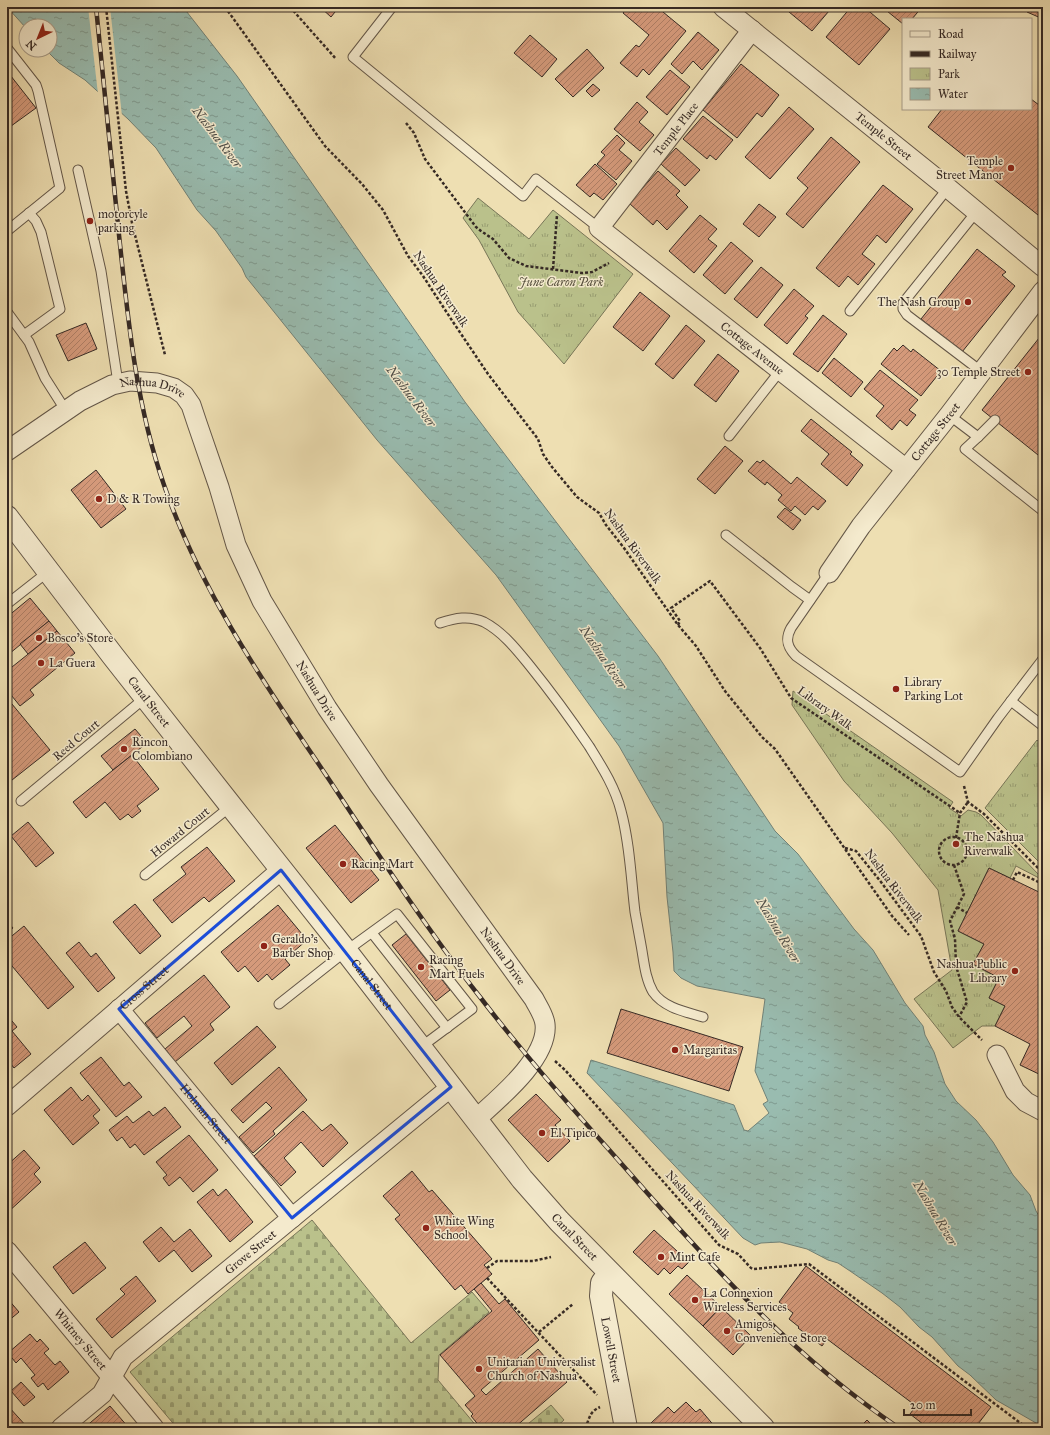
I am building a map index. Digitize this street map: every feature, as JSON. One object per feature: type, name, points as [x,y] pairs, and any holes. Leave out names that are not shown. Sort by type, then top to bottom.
[{"type":"street","name":"Temple Street","points":[[723,7],[948,188],[1043,267]]},
{"type":"street","name":"Temple Place","points":[[599,228],[752,30]]},
{"type":"street","name":"Cottage Avenue","points":[[599,228],[906,469]]},
{"type":"street","name":"Cottage Street","points":[[829,573],[862,526],[1043,291]]},
{"type":"street","name":"Nashua Drive","points":[[7,452],[97,391],[118,383],[137,381],[163,384],[179,391],[187,399],[195,417],[219,487],[236,545],[262,601],[327,708],[388,797],[534,999],[543,1017],[545,1033],[539,1050],[532,1062],[514,1084],[476,1119]]},
{"type":"street","name":"Canal Street","points":[[8,521],[49,571],[541,1202],[609,1273],[763,1428]]},
{"type":"street","name":"Cross Street","points":[[7,1106],[281,870]]},
{"type":"street","name":"Holman Street","points":[[119,1009],[292,1218]]},
{"type":"street","points":[[997,1055],[1015,1091],[1026,1102],[1043,1111]]},
{"type":"street","name":"Grove Street","points":[[61,1428],[102,1394],[123,1357],[451,1086]]},
{"type":"street","name":"Whitney Street","points":[[7,1251],[154,1428]]},
{"type":"street","name":"Lowell Street","points":[[609,1273],[602,1283],[601,1296],[626,1428]]},
{"type":"lane","points":[[392,7],[353,57],[523,196],[536,179],[599,228]]},
{"type":"lane","points":[[7,48],[36,85],[60,188],[7,231]]},
{"type":"lane","points":[[78,170],[102,271],[118,383]]},
{"type":"lane","points":[[850,311],[948,188]]},
{"type":"lane","points":[[976,212],[903,303],[903,309],[907,315],[982,372]]},
{"type":"lane","points":[[24,335],[60,309],[41,232],[36,221],[29,213]]},
{"type":"lane","points":[[7,312],[36,354],[48,384],[66,411]]},
{"type":"lane","points":[[729,436],[780,371]]},
{"type":"lane","points":[[949,415],[978,437]]},
{"type":"lane","points":[[995,420],[965,449],[1043,511]]},
{"type":"lane","points":[[726,535],[792,588],[810,600]]},
{"type":"lane","points":[[7,604],[49,571]]},
{"type":"lane","points":[[829,573],[788,633],[787,643],[792,652],[960,772],[1043,659]]},
{"type":"lane","points":[[440,623],[457,617],[469,618],[484,622],[498,632],[513,646],[565,710],[604,770],[614,789],[622,810],[631,871],[635,912],[647,978],[654,993],[665,1003],[679,1010],[703,1017]]},
{"type":"lane","name":"Reed Court","points":[[21,801],[146,697]]},
{"type":"lane","points":[[1011,701],[1043,726]]},
{"type":"lane","name":"Howard Court","points":[[145,875],[231,806]]},
{"type":"lane","points":[[278,1004],[346,951],[397,914],[472,1009],[421,1047]]},
{"type":"lane","points":[[372,933],[447,1028]]},
{"type":"path","points":[[106,7],[126,191],[132,223],[165,355]]},
{"type":"path","name":"Nashua Riverwalk","points":[[225,7],[325,146],[362,184],[383,210],[406,252],[488,374],[538,439],[543,454],[552,467],[577,497],[599,514],[610,531],[650,583],[678,625],[696,646],[725,691],[762,737],[775,749],[845,848],[856,851],[882,882],[921,936],[934,972],[959,1017],[997,1055]]},
{"type":"path","points":[[290,7],[339,62]]},
{"type":"path","points":[[404,119],[414,133],[424,159],[481,231],[493,239],[509,258],[526,266],[582,273],[592,272],[612,260]]},
{"type":"path","points":[[553,269],[557,210]]},
{"type":"path","name":"Library Walk","points":[[678,625],[680,621],[671,608],[710,581],[760,648],[791,698],[960,813]]},
{"type":"path","points":[[960,772],[968,802],[984,814],[1043,873]]},
{"type":"path","points":[[956,838],[960,813],[968,802]]},
{"type":"path","points":[[956,838],[961,840],[967,848],[967,853],[962,862],[949,865],[944,862],[940,856],[940,845],[946,840],[956,838]]},
{"type":"path","points":[[845,848],[892,916],[909,935]]},
{"type":"path","points":[[954,865],[964,894],[950,922],[955,939],[956,966],[967,1002],[959,1017]]},
{"type":"path","points":[[1013,880],[1017,872],[1043,884]]},
{"type":"path","points":[[957,907],[967,913]]},
{"type":"path","name":"Nashua Riverwalk","points":[[539,1050],[565,1070],[720,1244],[738,1254],[750,1268],[754,1269],[809,1264],[1027,1428]]},
{"type":"path","points":[[487,1268],[496,1261],[533,1261],[551,1257]]},
{"type":"path","points":[[487,1278],[501,1294],[513,1304],[601,1400]]},
{"type":"path","points":[[538,1332],[573,1304]]},
{"type":"path","points":[[585,1428],[590,1415],[595,1409],[603,1406]]},
{"type":"highlighted area","points":[[281,870],[451,1087],[292,1218],[119,1009]]},
{"type":"green space","name":"June Caron Park","points":[[478,198],[529,239],[553,210],[633,274],[564,364],[518,312],[479,240],[463,218]]},
{"type":"green space","points":[[793,691],[953,802],[949,808],[961,816],[968,810],[981,815],[1040,876],[1039,878],[1016,866],[1010,878],[989,868],[958,931],[984,944],[973,965],[999,978],[989,998],[1005,1006],[995,1026],[982,1026],[953,1048],[914,999],[952,970],[938,890],[892,833],[844,781],[792,705]]},
{"type":"green space","points":[[1037,740],[1043,746],[1043,866],[985,808]]},
{"type":"green space","points":[[312,1220],[411,1343],[472,1292],[489,1312],[439,1355],[438,1380],[478,1428],[177,1428],[130,1372]]},
{"type":"green space","points":[[551,1405],[564,1420],[555,1428],[523,1428]]},
{"type":"water","name":"Nashua River","points":[[7,7],[183,7],[237,76],[465,402],[658,656],[775,831],[798,854],[854,929],[873,950],[905,1003],[923,1026],[925,1035],[934,1052],[945,1084],[956,1101],[976,1120],[993,1142],[1013,1175],[1030,1195],[1036,1211],[1043,1222],[1043,1427],[996,1400],[970,1375],[958,1366],[932,1337],[919,1327],[900,1307],[838,1263],[828,1260],[807,1249],[780,1242],[761,1243],[755,1245],[743,1238],[587,1073],[591,1060],[734,1105],[744,1130],[748,1131],[769,1113],[763,1104],[768,1101],[755,1071],[765,999],[697,986],[681,978],[674,971],[667,897],[663,823],[619,746],[496,575],[377,440],[246,277],[242,268],[216,231],[197,210],[156,148],[128,119],[85,80],[54,58],[58,58],[58,18],[18,19]]},
{"type":"pier","points":[[88,7],[110,7],[122,116],[98,94]]},
{"type":"building","points":[[320,7],[339,7],[331,17]]},
{"type":"building","points":[[628,7],[657,7],[686,31],[649,75],[643,69],[637,77],[620,63],[636,45],[639,47],[649,35],[623,13]]},
{"type":"building","points":[[783,7],[824,7],[829,11],[812,31]]},
{"type":"building","points":[[851,7],[864,7],[890,29],[859,65],[826,37]]},
{"type":"building","points":[[882,7],[922,7],[913,18],[902,18],[902,23]]},
{"type":"building","points":[[1029,7],[1043,7],[1043,19],[1027,12]]},
{"type":"building","points":[[698,32],[719,50],[702,70],[693,61],[682,74],[671,64]]},
{"type":"building","points":[[530,35],[557,59],[542,77],[514,53]]},
{"type":"building","points":[[587,49],[604,68],[573,97],[555,79]]},
{"type":"building","points":[[741,64],[779,95],[762,117],[757,113],[737,138],[703,110]]},
{"type":"building","points":[[670,70],[690,87],[667,115],[646,97]]},
{"type":"building","points":[[7,71],[36,108],[7,129]]},
{"type":"building","points":[[593,84],[600,90],[592,97],[586,91]]},
{"type":"building","name":"Temple Street Manor","points":[[1032,100],[1043,108],[1043,209],[1038,215],[928,127],[941,110],[1032,110]]},
{"type":"building","points":[[637,102],[648,112],[639,122],[654,135],[640,151],[614,129]]},
{"type":"building","points":[[789,107],[814,129],[770,179],[745,157]]},
{"type":"building","points":[[703,116],[733,140],[716,160],[710,155],[707,159],[683,139]]},
{"type":"building","points":[[617,135],[625,143],[619,150],[632,161],[616,180],[597,164],[605,155],[601,152]]},
{"type":"building","points":[[831,137],[860,162],[803,228],[786,214],[808,188],[797,178]]},
{"type":"building","points":[[676,148],[700,170],[685,186],[661,164]]},
{"type":"building","points":[[595,164],[617,184],[603,200],[594,193],[590,197],[576,185]]},
{"type":"building","points":[[658,171],[680,191],[676,195],[688,207],[667,230],[657,220],[653,225],[629,203]]},
{"type":"building","points":[[883,185],[913,209],[886,243],[877,235],[862,254],[875,264],[858,285],[848,276],[839,287],[816,268]]},
{"type":"building","points":[[759,204],[776,217],[759,237],[743,224]]},
{"type":"building","points":[[700,215],[717,229],[708,239],[717,246],[694,273],[669,251]]},
{"type":"building","points":[[731,242],[753,261],[725,294],[703,275]]},
{"type":"building","name":"The Nash Group","points":[[977,249],[1006,272],[1002,275],[1015,286],[962,352],[921,319]]},
{"type":"building","points":[[761,267],[783,285],[757,318],[734,299]]},
{"type":"building","points":[[794,289],[814,306],[805,316],[808,318],[787,344],[764,325]]},
{"type":"building","points":[[640,292],[670,316],[643,351],[613,327]]},
{"type":"building","points":[[823,315],[847,334],[818,372],[793,354]]},
{"type":"building","points":[[86,323],[97,349],[68,361],[56,335]]},
{"type":"building","points":[[686,325],[705,341],[673,379],[655,364]]},
{"type":"building","name":"30 Temple Street","points":[[1043,333],[1043,459],[982,410]]},
{"type":"building","points":[[903,345],[911,352],[913,349],[941,371],[921,396],[881,364],[894,348],[897,351]]},
{"type":"building","points":[[718,354],[739,371],[716,402],[694,385]]},
{"type":"building","points":[[834,358],[863,382],[851,397],[822,373]]},
{"type":"building","points":[[880,370],[918,400],[909,410],[916,415],[907,426],[900,420],[892,430],[876,416],[884,406],[864,389]]},
{"type":"building","points":[[811,419],[852,452],[850,454],[863,465],[847,486],[821,464],[829,454],[801,431]]},
{"type":"building","points":[[725,446],[743,461],[715,494],[697,479]]},
{"type":"building","points":[[763,460],[791,484],[797,477],[826,501],[818,510],[813,506],[805,515],[795,506],[791,511],[778,500],[782,495],[767,482],[765,485],[748,471],[757,461],[760,463]]},
{"type":"building","name":"D & R Towing","points":[[96,470],[126,509],[101,528],[71,490]]},
{"type":"building","points":[[785,508],[801,520],[793,530],[777,517]]},
{"type":"building","points":[[30,598],[49,621],[9,654],[7,651],[7,617]]},
{"type":"building","name":"Bosco's Store","points":[[49,621],[57,631],[28,654],[20,644]]},
{"type":"building","name":"La Guera","points":[[57,631],[75,653],[30,690],[34,695],[20,706],[7,690],[7,671]]},
{"type":"building","points":[[7,698],[50,750],[7,784]]},
{"type":"building","name":"Rincon Colombiano","points":[[135,729],[147,743],[113,770],[101,756]]},
{"type":"building","points":[[132,755],[159,789],[137,806],[141,811],[132,818],[128,814],[120,820],[105,802],[86,818],[73,802]]},
{"type":"building","points":[[28,822],[54,853],[36,867],[11,836]]},
{"type":"building","name":"Racing Mart","points":[[335,825],[379,880],[351,903],[306,848]]},
{"type":"building","points":[[207,847],[235,881],[209,902],[204,897],[172,923],[153,900],[186,874],[181,867]]},
{"type":"building","name":"Nashua Public Library","points":[[989,868],[1043,894],[1043,1076],[1020,1065],[1030,1044],[995,1026],[1005,1006],[989,998],[999,978],[973,964],[984,944],[958,931]]},
{"type":"building","points":[[135,904],[161,936],[140,954],[113,922]]},
{"type":"building","name":"Geraldo's Barber Shop","points":[[278,905],[307,940],[285,959],[290,965],[272,980],[267,974],[258,982],[245,966],[238,972],[221,952]]},
{"type":"building","points":[[7,921],[13,928],[7,933]]},
{"type":"building","points":[[24,926],[74,987],[48,1009],[7,960],[7,940]]},
{"type":"building","name":"Racing Mart Fuels","points":[[406,934],[450,990],[436,1001],[392,945]]},
{"type":"building","points":[[79,942],[91,957],[96,953],[115,978],[98,992],[66,953]]},
{"type":"building","points":[[204,975],[230,1007],[210,1024],[214,1030],[175,1062],[165,1049],[192,1026],[184,1016],[157,1038],[145,1023]]},
{"type":"building","name":"Margaritas","points":[[621,1009],[743,1047],[729,1091],[607,1053]]},
{"type":"building","points":[[7,1015],[17,1027],[12,1031],[31,1054],[14,1068],[7,1059]]},
{"type":"building","points":[[257,1026],[276,1047],[232,1085],[214,1063]]},
{"type":"building","points":[[101,1057],[124,1086],[129,1082],[142,1097],[116,1117],[80,1073]]},
{"type":"building","points":[[279,1067],[307,1100],[273,1131],[275,1134],[253,1153],[239,1137],[272,1108],[266,1102],[243,1123],[231,1110]]},
{"type":"building","points":[[71,1087],[82,1101],[88,1095],[100,1110],[93,1116],[99,1123],[73,1145],[44,1110]]},
{"type":"building","name":"El Tipico","points":[[536,1094],[561,1120],[555,1125],[570,1141],[548,1162],[508,1120]]},
{"type":"building","points":[[165,1107],[181,1127],[144,1155],[135,1144],[130,1148],[122,1137],[117,1141],[109,1130],[127,1116],[133,1123],[149,1111],[153,1116]]},
{"type":"building","points":[[303,1111],[322,1131],[331,1124],[348,1143],[323,1167],[301,1142],[284,1158],[296,1172],[281,1186],[254,1156]]},
{"type":"building","points":[[189,1135],[218,1170],[193,1192],[180,1177],[169,1186],[163,1178],[167,1175],[156,1162]]},
{"type":"building","points":[[24,1150],[40,1168],[34,1174],[41,1182],[7,1213],[7,1165]]},
{"type":"building","points":[[412,1171],[429,1192],[432,1190],[492,1259],[484,1265],[492,1274],[468,1294],[461,1285],[455,1290],[395,1219],[400,1215],[383,1196]]},
{"type":"building","points":[[213,1189],[218,1196],[226,1189],[253,1222],[230,1242],[197,1202]]},
{"type":"building","points":[[161,1227],[174,1242],[190,1229],[212,1256],[192,1272],[174,1250],[159,1262],[143,1242]]},
{"type":"building","name":"Mint Cafe","points":[[654,1230],[689,1262],[682,1269],[678,1266],[670,1274],[664,1268],[658,1275],[633,1252]]},
{"type":"building","points":[[85,1242],[106,1268],[73,1294],[53,1267]]},
{"type":"building","points":[[806,1266],[991,1407],[975,1428],[928,1428],[910,1414],[916,1406],[827,1339],[822,1346],[798,1328],[799,1327],[789,1319],[793,1313],[779,1302]]},
{"type":"building","name":"La Connexion Wireless Services","points":[[687,1275],[721,1307],[703,1326],[669,1294]]},
{"type":"building","points":[[136,1276],[156,1301],[112,1338],[96,1319],[125,1294],[120,1289]]},
{"type":"building","name":"Unitarian Universalist Church of Nashua","points":[[481,1283],[499,1304],[505,1299],[539,1340],[481,1390],[486,1395],[538,1349],[567,1382],[514,1428],[481,1428],[471,1416],[473,1414],[465,1405],[475,1396],[440,1355],[492,1311],[474,1289]]},
{"type":"building","points":[[7,1298],[19,1312],[7,1322]]},
{"type":"building","name":"Amigos Convenience Store","points":[[721,1307],[751,1336],[733,1355],[703,1326]]},
{"type":"building","points":[[30,1334],[37,1342],[40,1339],[49,1349],[44,1353],[55,1365],[60,1361],[69,1372],[48,1390],[43,1383],[38,1387],[31,1378],[35,1375],[21,1358],[16,1363],[8,1353]]},
{"type":"building","points":[[21,1382],[35,1397],[24,1406],[11,1391]]},
{"type":"building","points":[[7,1398],[11,1404],[8,1406],[28,1428],[7,1428]]},
{"type":"building","points":[[686,1402],[696,1412],[700,1409],[716,1428],[651,1428],[651,1423],[668,1407],[674,1413]]},
{"type":"building","points":[[110,1406],[129,1428],[84,1428]]},
{"type":"building","points":[[867,1420],[875,1428],[859,1428]]},
{"type":"railway","points":[[96,7],[126,299],[134,362],[146,424],[154,455],[179,525],[216,601],[260,675],[403,890],[460,971],[517,1044],[664,1212],[726,1279],[759,1312],[826,1373],[899,1428]]},
{"type":"place","name":"Temple Street Manor","points":[[1011,168]]},
{"type":"place","name":"motorcyle parking","points":[[90,221]]},
{"type":"place","name":"The Nash Group","points":[[968,302]]},
{"type":"place","name":"30 Temple Street","points":[[1028,372]]},
{"type":"place","name":"D & R Towing","points":[[99,499]]},
{"type":"place","name":"Bosco's Store","points":[[39,638]]},
{"type":"place","name":"La Guera","points":[[41,663]]},
{"type":"place","name":"Library Parking Lot","points":[[896,689]]},
{"type":"place","name":"Rincon Colombiano","points":[[124,749]]},
{"type":"place","name":"The Nashua Riverwalk","points":[[956,844]]},
{"type":"place","name":"Racing Mart","points":[[343,864]]},
{"type":"place","name":"Geraldo's Barber Shop","points":[[264,946]]},
{"type":"place","name":"Racing Mart Fuels","points":[[421,967]]},
{"type":"place","name":"Nashua Public Library","points":[[1015,971]]},
{"type":"place","name":"Margaritas","points":[[675,1050]]},
{"type":"place","name":"El Tipico","points":[[542,1133]]},
{"type":"place","name":"White Wing School","points":[[426,1228]]},
{"type":"place","name":"Mint Cafe","points":[[661,1257]]},
{"type":"place","name":"La Connexion Wireless Services","points":[[695,1300]]},
{"type":"place","name":"Amigos Convenience Store","points":[[727,1331]]},
{"type":"place","name":"Unitarian Universalist Church of Nashua","points":[[479,1369]]}]
